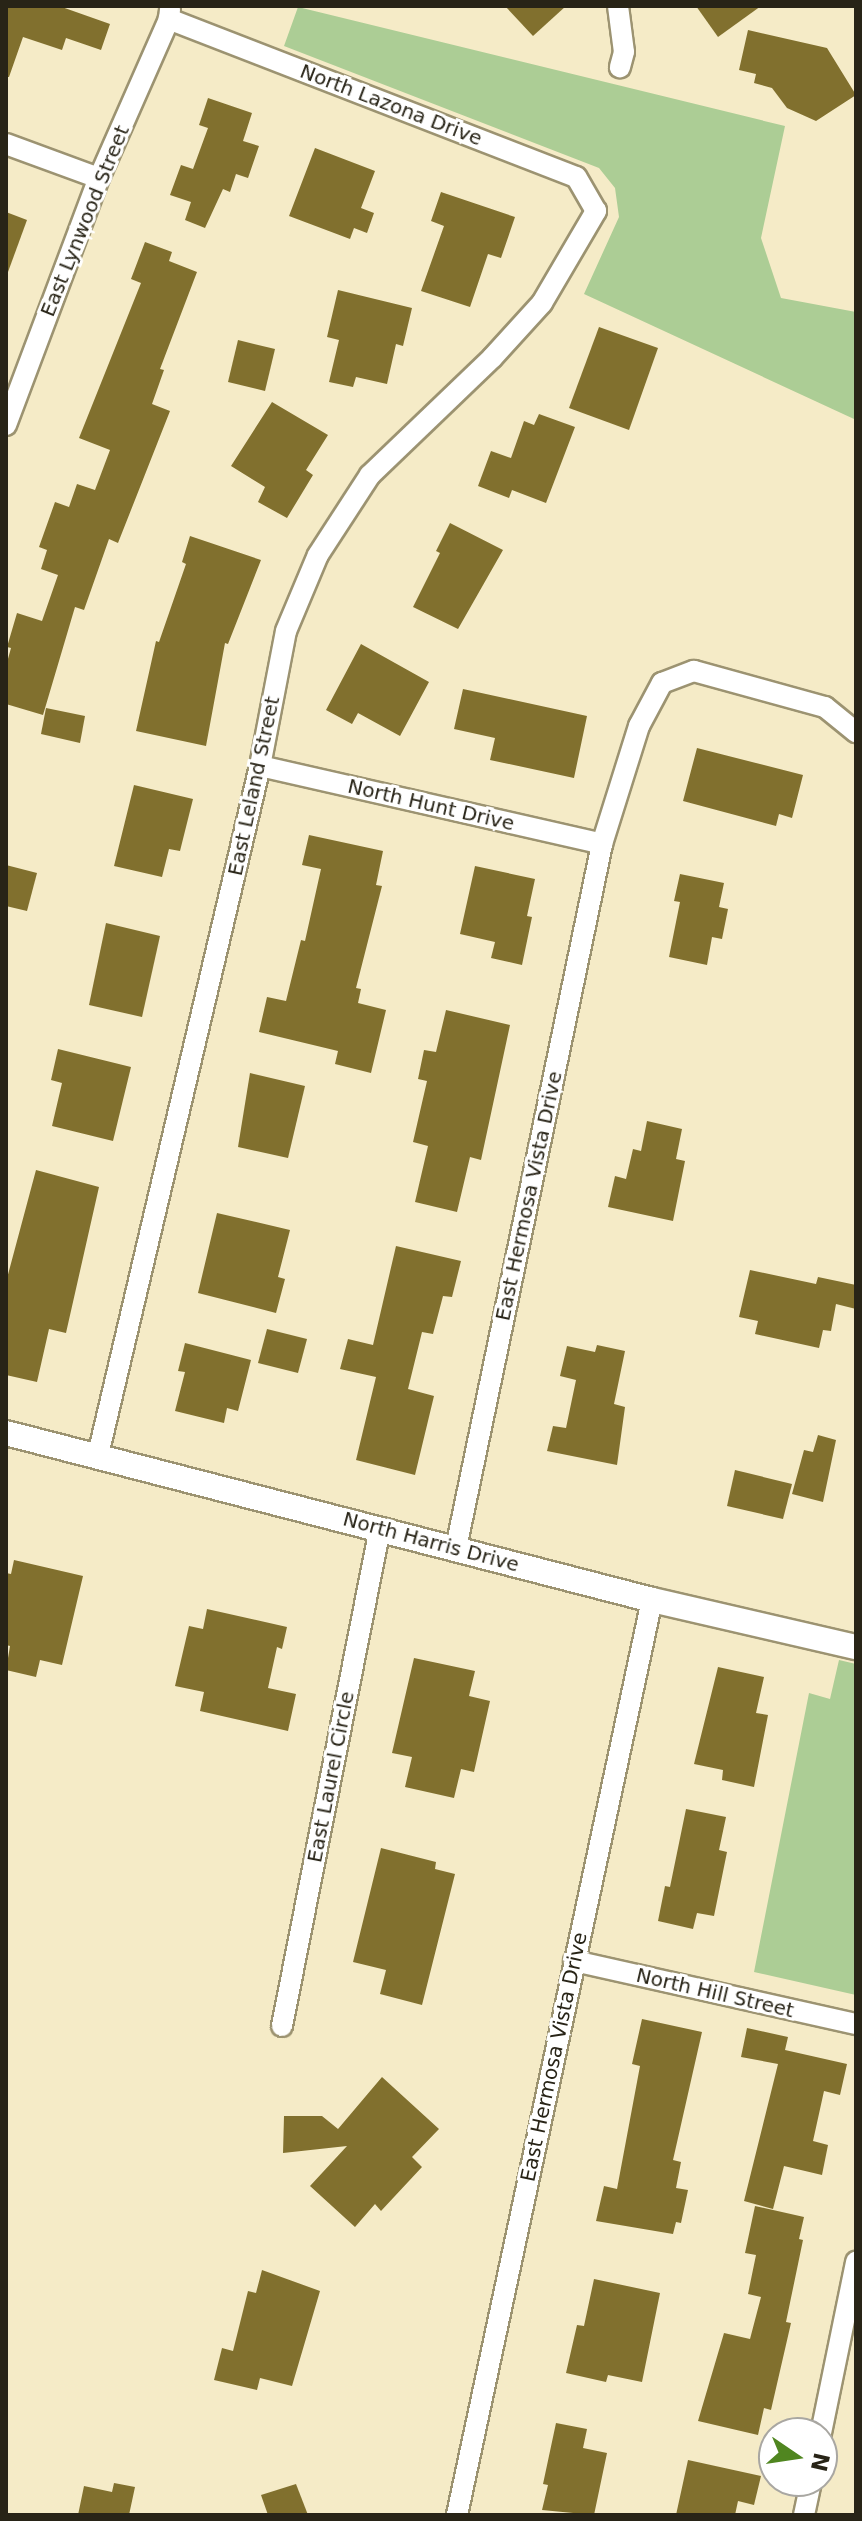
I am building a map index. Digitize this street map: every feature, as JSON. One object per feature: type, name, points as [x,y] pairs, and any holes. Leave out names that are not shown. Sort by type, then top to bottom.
[{"type":"street","points":[[618,6],[624,52],[620,67]]},
{"type":"street","name":"East Lynwood Street","points":[[6,425],[99,178],[170,13]]},
{"type":"street","name":"North Lazona Drive","points":[[170,13],[576,177],[596,211]]},
{"type":"street","points":[[6,144],[99,178]]},
{"type":"street","name":"East Leland Street","points":[[98,1455],[260,766],[286,631],[318,555],[370,475],[492,358],[542,303],[596,211]]},
{"type":"street","name":"East Hermosa Vista Drive","points":[[456,1548],[602,844],[639,726],[662,683],[694,671],[825,707],[856,732]]},
{"type":"street","name":"North Hunt Drive","points":[[260,766],[602,844]]},
{"type":"street","name":"North Harris Drive","points":[[6,1433],[652,1600],[856,1647]]},
{"type":"street","name":"East Laurel Circle","points":[[282,2026],[380,1528]]},
{"type":"street","name":"East Hermosa Vista Drive","points":[[457,2515],[652,1600]]},
{"type":"street","name":"North Hill Street","points":[[574,1961],[856,2024]]},
{"type":"street","points":[[824,2417],[856,2262]]},
{"type":"green space","points":[[298,7],[785,126],[761,238],[781,298],[856,312],[854,419],[584,294],[619,217],[615,188],[599,168],[284,46]]},
{"type":"green space","points":[[839,1660],[856,1664],[856,1995],[754,1972],[809,1693],[830,1699]]},
{"type":"building","points":[[6,6],[59,6],[110,24],[101,50],[66,38],[62,50],[23,37],[9,77],[6,77]]},
{"type":"building","points":[[505,6],[566,6],[533,36]]},
{"type":"building","points":[[696,6],[761,6],[718,37]]},
{"type":"building","points":[[748,30],[827,48],[856,95],[816,121],[787,108],[772,88],[754,83],[756,74],[739,70]]},
{"type":"building","points":[[208,98],[252,113],[243,141],[259,146],[248,178],[236,174],[230,192],[223,189],[205,228],[185,220],[191,202],[170,195],[181,165],[193,169],[208,128],[199,125]]},
{"type":"building","points":[[315,148],[375,171],[361,208],[374,213],[367,233],[354,228],[350,239],[289,216]]},
{"type":"building","points":[[441,192],[515,217],[501,258],[488,254],[470,307],[421,291],[444,226],[431,221]]},
{"type":"building","points":[[6,212],[27,220],[8,272],[6,271]]},
{"type":"building","points":[[145,242],[172,252],[169,261],[197,272],[160,369],[164,370],[152,404],[170,411],[118,543],[109,539],[84,610],[75,607],[43,715],[6,704],[6,666],[11,648],[7,647],[17,613],[42,621],[58,575],[41,569],[47,550],[39,547],[55,502],[69,507],[77,484],[95,490],[110,450],[79,438],[141,283],[131,279]]},
{"type":"building","points":[[338,290],[412,308],[403,346],[396,344],[387,384],[356,377],[353,387],[329,382],[339,340],[327,337]]},
{"type":"building","points":[[599,327],[658,348],[629,430],[569,408]]},
{"type":"building","points":[[238,340],[275,349],[265,391],[228,382]]},
{"type":"building","points":[[272,402],[328,435],[306,470],[313,475],[287,518],[258,502],[265,487],[231,466]]},
{"type":"building","points":[[539,414],[575,427],[546,503],[512,490],[509,498],[478,486],[491,451],[511,458],[524,421],[534,425]]},
{"type":"building","points":[[450,523],[503,550],[458,629],[413,607],[440,553],[436,551]]},
{"type":"building","points":[[190,536],[261,560],[228,644],[225,643],[206,746],[136,731],[156,641],[159,642],[186,564],[182,562]]},
{"type":"building","points":[[361,644],[429,682],[400,736],[358,713],[352,724],[326,710]]},
{"type":"building","points":[[463,689],[587,716],[574,778],[490,760],[495,738],[454,729]]},
{"type":"building","points":[[46,708],[85,716],[80,743],[41,734]]},
{"type":"building","points":[[697,748],[803,775],[792,818],[779,814],[776,826],[683,801]]},
{"type":"building","points":[[134,785],[193,799],[180,851],[169,849],[162,877],[114,866]]},
{"type":"building","points":[[309,835],[383,851],[376,885],[382,886],[356,988],[361,989],[358,1003],[386,1010],[371,1073],[335,1064],[338,1051],[259,1032],[267,997],[286,1001],[301,940],[305,941],[321,869],[302,865]]},
{"type":"building","points":[[6,865],[37,873],[27,911],[6,906]]},
{"type":"building","points":[[475,866],[535,879],[527,916],[532,917],[522,965],[491,958],[495,942],[460,934]]},
{"type":"building","points":[[680,874],[724,883],[719,907],[728,909],[722,939],[712,937],[707,965],[669,957],[680,902],[674,901]]},
{"type":"building","points":[[106,923],[160,936],[142,1017],[89,1005]]},
{"type":"building","points":[[446,1010],[510,1025],[481,1160],[470,1157],[457,1212],[415,1202],[428,1146],[413,1142],[427,1081],[418,1079],[424,1050],[436,1052]]},
{"type":"building","points":[[58,1049],[131,1067],[113,1141],[52,1126],[62,1083],[51,1080]]},
{"type":"building","points":[[250,1073],[305,1086],[288,1158],[238,1147]]},
{"type":"building","points":[[647,1121],[682,1129],[676,1159],[685,1161],[673,1221],[608,1207],[615,1176],[626,1179],[633,1149],[641,1151]]},
{"type":"building","points":[[36,1170],[99,1187],[66,1333],[49,1329],[37,1382],[6,1375],[6,1282]]},
{"type":"building","points":[[217,1213],[290,1230],[278,1277],[285,1279],[276,1313],[198,1293]]},
{"type":"building","points":[[396,1246],[461,1261],[452,1297],[443,1296],[433,1334],[422,1332],[408,1389],[434,1396],[415,1475],[356,1460],[376,1377],[340,1369],[348,1339],[373,1345]]},
{"type":"building","points":[[750,1270],[816,1284],[818,1277],[856,1285],[856,1309],[836,1304],[831,1331],[823,1330],[819,1348],[755,1334],[758,1321],[739,1317]]},
{"type":"building","points":[[267,1329],[307,1339],[298,1373],[258,1363]]},
{"type":"building","points":[[185,1343],[251,1360],[238,1411],[227,1408],[224,1423],[175,1411],[185,1372],[178,1371]]},
{"type":"building","points":[[597,1345],[625,1351],[614,1404],[625,1407],[617,1465],[547,1451],[553,1426],[566,1428],[576,1380],[560,1376],[567,1346],[595,1352]]},
{"type":"building","points":[[818,1435],[836,1440],[823,1502],[792,1494],[804,1450],[813,1452]]},
{"type":"building","points":[[735,1470],[792,1484],[783,1519],[727,1506]]},
{"type":"building","points":[[14,1560],[83,1576],[62,1665],[40,1660],[36,1677],[6,1670],[10,1646],[6,1645],[6,1573],[11,1574]]},
{"type":"building","points":[[207,1609],[287,1627],[282,1649],[277,1647],[268,1688],[296,1694],[288,1731],[200,1711],[204,1692],[175,1686],[189,1626],[203,1629]]},
{"type":"building","points":[[414,1658],[475,1671],[469,1696],[490,1701],[474,1772],[461,1769],[454,1798],[405,1787],[412,1757],[392,1753]]},
{"type":"building","points":[[718,1667],[764,1677],[756,1713],[768,1715],[754,1787],[722,1780],[723,1770],[694,1764]]},
{"type":"building","points":[[686,1809],[726,1817],[719,1850],[727,1852],[714,1916],[697,1913],[693,1929],[658,1921],[665,1886],[670,1887]]},
{"type":"building","points":[[381,1848],[436,1862],[435,1869],[455,1874],[422,2005],[380,1994],[386,1970],[353,1962]]},
{"type":"building","points":[[642,2019],[702,2032],[673,2160],[681,2162],[676,2188],[688,2190],[681,2223],[676,2222],[673,2234],[596,2221],[604,2186],[617,2189],[640,2066],[632,2064]]},
{"type":"building","points":[[747,2028],[788,2037],[785,2050],[847,2064],[840,2095],[824,2091],[813,2141],[828,2145],[822,2175],[784,2166],[773,2209],[744,2201],[778,2064],[741,2057]]},
{"type":"building","points":[[382,2077],[439,2129],[412,2157],[422,2167],[381,2211],[375,2204],[355,2227],[310,2186],[347,2146],[283,2153],[284,2116],[322,2116],[338,2129]]},
{"type":"building","points":[[755,2206],[804,2217],[799,2239],[803,2240],[786,2322],[791,2323],[771,2410],[764,2408],[762,2417],[758,2417],[758,2435],[698,2421],[724,2333],[750,2339],[761,2297],[748,2294],[756,2255],[745,2253]]},
{"type":"building","points":[[262,2270],[320,2291],[292,2386],[260,2378],[257,2390],[214,2380],[222,2348],[233,2351],[248,2291],[256,2293]]},
{"type":"building","points":[[594,2279],[660,2293],[642,2382],[608,2375],[606,2382],[566,2373],[577,2325],[584,2326]]},
{"type":"building","points":[[556,2423],[587,2429],[583,2448],[607,2453],[594,2515],[542,2510],[548,2485],[543,2484]]},
{"type":"building","points":[[688,2460],[758,2475],[754,2505],[738,2501],[735,2515],[676,2515]]},
{"type":"building","points":[[114,2483],[135,2487],[129,2515],[78,2515],[84,2486],[112,2492]]},
{"type":"building","points":[[296,2484],[308,2515],[268,2515],[261,2495]]}]
